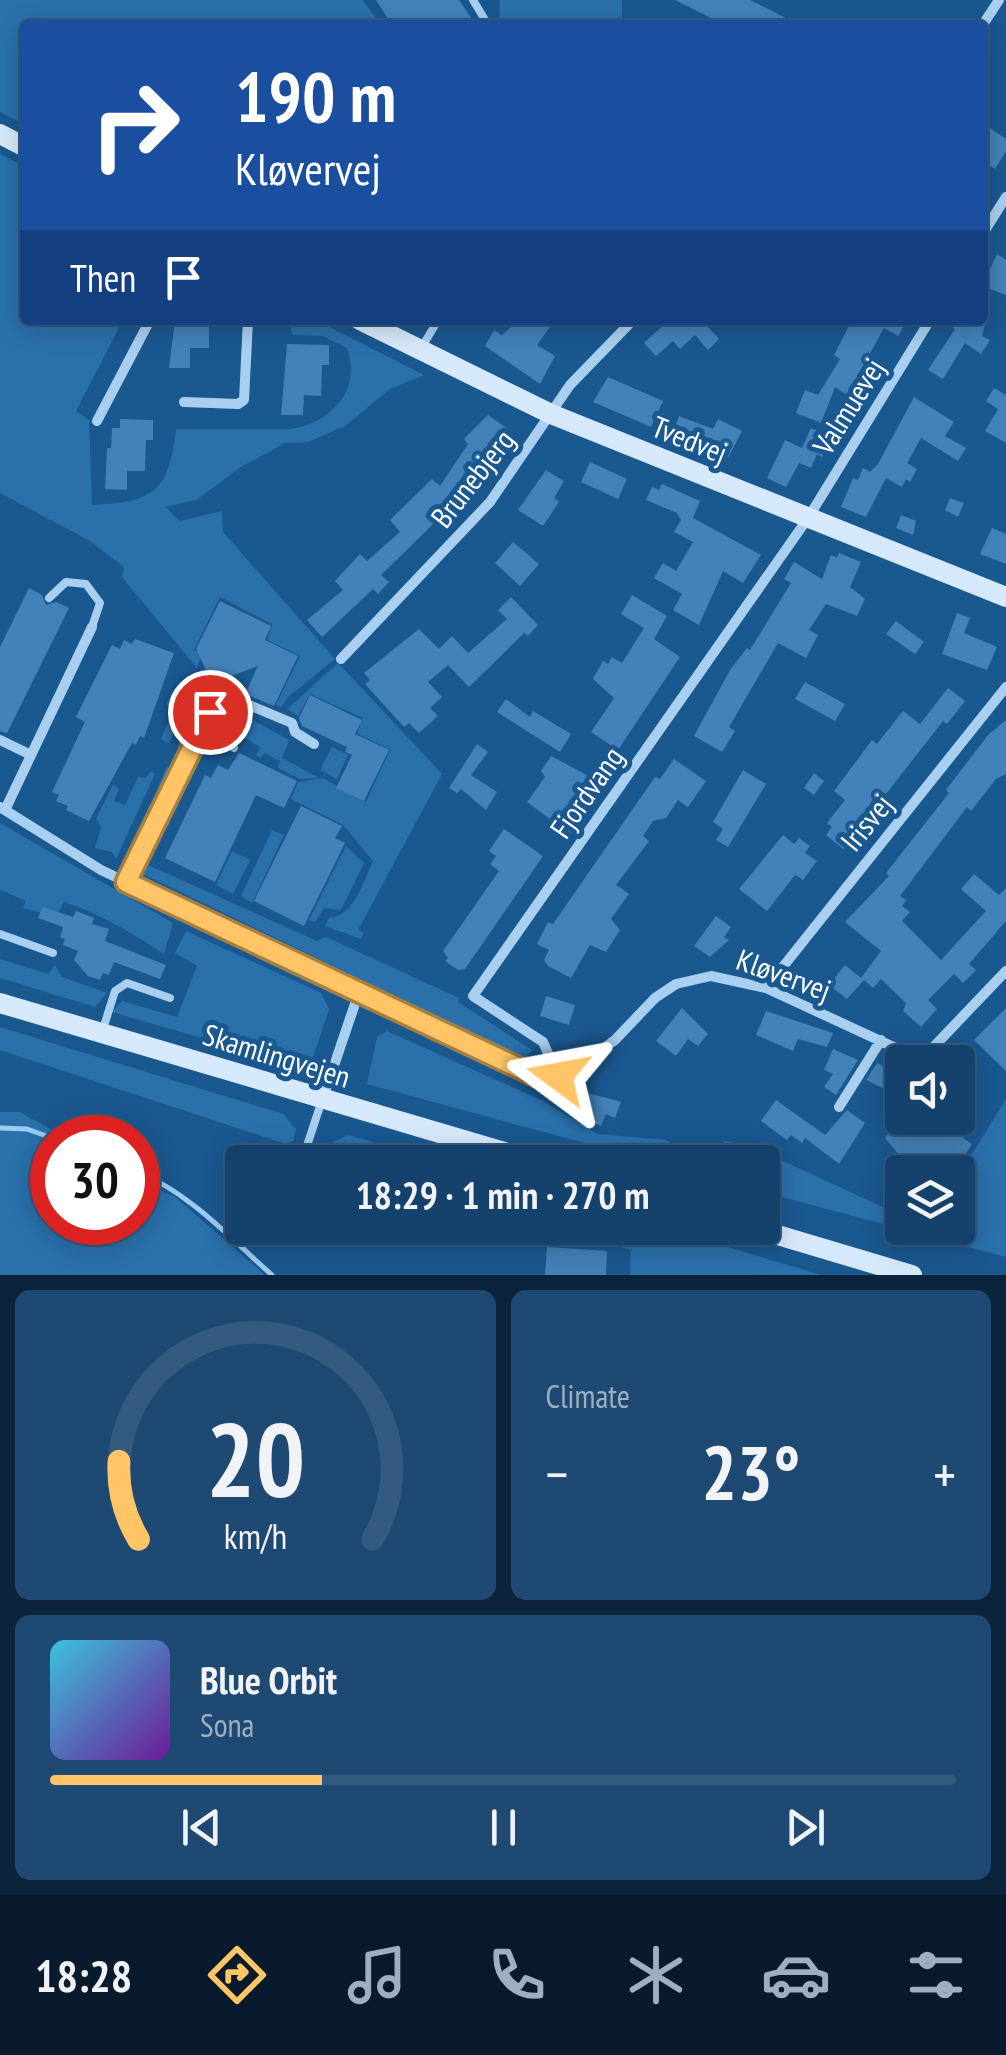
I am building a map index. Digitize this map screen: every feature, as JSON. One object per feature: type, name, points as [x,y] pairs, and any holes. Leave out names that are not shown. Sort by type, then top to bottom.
[{"type":"street","points":[[988,226],[1006,197]]},
{"type":"street","points":[[97,421],[147,325]]},
{"type":"street","points":[[184,402],[238,404],[244,400],[248,325]]},
{"type":"street","name":"Tvedvej","points":[[370,325],[551,414],[1006,597]]},
{"type":"street","name":"Brunebjerg","points":[[341,659],[490,502],[570,385],[628,325]]},
{"type":"street","name":"Valmuevej","points":[[808,518],[927,325]]},
{"type":"street","name":"Fjordvang","points":[[558,1076],[543,1042],[474,996],[808,518]]},
{"type":"street","points":[[92,627],[2,809],[126,882],[358,995],[536,1076],[558,1076]]},
{"type":"street","name":"Irisvej","points":[[766,988],[1006,687]]},
{"type":"street","points":[[126,882],[220,693],[292,723],[295,732],[314,744]]},
{"type":"street","points":[[0,740],[31,755]]},
{"type":"street","points":[[938,1045],[1006,971]]},
{"type":"street","name":"Kløvervej","points":[[558,1076],[594,1058],[655,998],[676,984],[711,976],[766,988],[892,1045]]},
{"type":"street","points":[[322,1100],[358,995]]},
{"type":"street","name":"Skamlingvejen","points":[[0,1002],[479,1145]]},
{"type":"street","points":[[839,1107],[882,1040]]},
{"type":"street","points":[[780,1236],[912,1275]]},
{"type":"lane","points":[[420,351],[435,325]]},
{"type":"lane","points":[[49,598],[66,582],[86,584],[100,603],[92,627]]},
{"type":"lane","points":[[201,732],[234,748]]},
{"type":"lane","points":[[0,934],[54,953]]},
{"type":"lane","points":[[102,1034],[115,991],[128,983],[170,998]]},
{"type":"lane","points":[[307,1145],[322,1100]]},
{"type":"shaded area","points":[[0,0],[362,0],[378,20],[20,20],[20,122],[0,112]]},
{"type":"shaded area","points":[[500,0],[622,0],[622,20],[499,20]]},
{"type":"shaded area","points":[[0,154],[20,164],[20,325],[120,325],[76,411],[89,420],[92,505],[130,501],[155,490],[169,467],[176,429],[290,429],[305,426],[330,412],[340,402],[350,378],[347,348],[323,336],[292,335],[291,325],[326,325],[424,375],[390,389],[345,426],[308,442],[285,443],[241,467],[196,500],[165,507],[180,521],[222,511],[223,532],[335,659],[281,707],[276,705],[300,656],[268,640],[272,624],[220,597],[194,650],[202,654],[197,668],[122,577],[124,567],[90,541],[0,493]]},
{"type":"shaded area","points":[[338,663],[442,774],[358,930],[364,933],[361,939],[325,926],[329,918],[352,904],[373,861],[343,825],[291,799],[298,782],[323,778],[366,802],[390,750],[357,733],[363,718],[310,694],[298,716],[287,709]]},
{"type":"shaded area","points":[[183,685],[194,690],[169,743],[161,739],[173,711],[166,704],[172,692],[177,694]]},
{"type":"shaded area","points":[[204,689],[211,693],[184,749],[177,746]]},
{"type":"shaded area","points":[[238,712],[289,740],[282,758],[319,778],[300,779],[278,768],[280,761],[264,753],[261,758],[256,756],[260,747],[239,735],[242,729],[219,718],[221,714],[234,719]]},
{"type":"shaded area","points":[[332,747],[348,755],[337,779],[320,770]]},
{"type":"shaded area","points":[[167,766],[174,770],[136,847],[133,846]]},
{"type":"shaded area","points":[[151,771],[155,774],[116,859],[112,852],[95,848],[101,827],[96,819],[113,785],[119,789],[114,801],[125,805],[138,777],[146,778]]},
{"type":"shaded area","points":[[0,823],[173,923],[164,954],[78,907],[64,902],[56,916],[23,908],[26,901],[0,890]]},
{"type":"shaded area","points":[[272,830],[284,835],[252,903],[241,896]]},
{"type":"shaded area","points":[[346,846],[364,863],[341,910],[324,908],[315,922],[309,920]]},
{"type":"shaded area","points":[[232,851],[250,860],[233,894],[216,885]]},
{"type":"shaded area","points":[[146,864],[317,941],[326,937],[459,998],[458,1002],[532,1050],[526,1059],[141,873]]},
{"type":"shaded area","points":[[186,931],[321,993],[329,1009],[313,1057],[298,1066],[112,1012],[122,1001],[177,1017],[197,966],[175,953]]},
{"type":"shaded area","points":[[0,959],[48,974],[55,965],[62,977],[107,993],[95,1007],[0,978]]},
{"type":"shaded area","points":[[0,1027],[283,1114],[296,1129],[293,1141],[286,1144],[0,1050]]},
{"type":"shaded area","points":[[387,1031],[543,1101],[598,1134],[666,1140],[674,1145],[591,1145],[367,1084],[377,1037]]},
{"type":"shaded area","points":[[1006,1099],[1006,1257],[961,1245],[975,1245],[972,1154]]},
{"type":"shaded area","points":[[0,1112],[20,1112],[30,1118],[30,1245],[160,1245],[160,1190],[175,1197],[225,1240],[225,1245],[230,1245],[265,1275],[0,1275]]},
{"type":"shaded area","points":[[348,1135],[382,1145],[327,1145]]},
{"type":"shaded area","points":[[780,1160],[885,1208],[885,1225],[780,1197]]},
{"type":"shaded area","points":[[615,1245],[721,1245],[821,1275],[630,1275],[631,1250]]},
{"type":"building","points":[[376,0],[459,0],[473,20],[389,20]]},
{"type":"building","points":[[675,0],[750,0],[790,20],[715,20]]},
{"type":"building","points":[[990,128],[1006,139],[1006,151],[995,169],[988,165]]},
{"type":"building","points":[[997,254],[1006,260],[1006,295],[988,288],[988,273]]},
{"type":"building","points":[[174,325],[209,325],[209,348],[190,348],[190,368],[169,368]]},
{"type":"building","points":[[513,325],[551,325],[537,345],[555,356],[540,384],[485,346],[494,330],[502,335]]},
{"type":"building","points":[[664,325],[706,325],[719,339],[708,350],[695,335],[680,349],[673,341],[656,356],[644,343]]},
{"type":"building","points":[[849,325],[905,325],[898,336],[884,328],[847,395],[835,387],[821,423],[796,413],[805,390],[818,395],[840,359],[834,355]]},
{"type":"building","points":[[949,325],[985,325],[982,336],[990,340],[981,354],[965,343],[943,379],[928,370],[955,329]]},
{"type":"building","points":[[287,344],[329,345],[329,365],[322,365],[321,396],[304,395],[303,415],[281,415]]},
{"type":"building","points":[[608,377],[663,401],[651,427],[593,402]]},
{"type":"building","points":[[994,388],[1006,395],[1006,443],[985,431],[998,409],[986,401]]},
{"type":"building","points":[[914,397],[954,422],[945,436],[966,448],[958,461],[921,438],[907,463],[917,469],[910,482],[906,479],[902,487],[886,478],[866,517],[841,507],[853,478],[858,480],[863,468],[870,472],[878,464]]},
{"type":"building","points":[[488,415],[508,429],[476,483],[464,475],[456,485],[465,493],[381,575],[389,582],[378,594],[373,589],[322,637],[307,620],[343,590],[335,581],[360,554],[367,561],[400,532],[390,520],[432,479],[440,486],[468,444],[464,439]]},
{"type":"building","points":[[679,416],[713,429],[718,419],[742,431],[728,458],[688,438],[686,441],[672,435]]},
{"type":"building","points":[[120,419],[153,420],[153,440],[146,440],[145,471],[127,471],[127,490],[105,489],[107,448],[111,448],[112,428],[120,428]]},
{"type":"building","points":[[811,428],[832,437],[822,457],[817,454],[811,468],[799,463],[786,487],[767,478],[785,440],[802,448]]},
{"type":"building","points":[[590,462],[627,479],[618,499],[581,482]]},
{"type":"building","points":[[546,470],[564,481],[554,498],[559,502],[543,526],[518,510]]},
{"type":"building","points":[[662,484],[700,501],[693,518],[761,555],[743,583],[723,571],[699,625],[673,610],[682,594],[654,578],[663,563],[676,571],[693,542],[674,532],[681,520],[677,513],[646,500],[652,487],[659,490]]},
{"type":"building","points":[[950,498],[964,503],[958,517],[945,510]]},
{"type":"building","points":[[901,515],[916,521],[913,535],[896,528]]},
{"type":"building","points":[[992,528],[1006,534],[1006,564],[980,554]]},
{"type":"building","points":[[513,542],[539,564],[520,586],[495,563]]},
{"type":"building","points":[[839,553],[861,562],[850,587],[865,599],[857,616],[826,604],[809,630],[818,635],[806,658],[778,643],[729,727],[735,731],[722,752],[694,736],[730,670],[747,648],[750,650],[791,583],[784,579],[794,562],[822,579],[831,555],[837,558]]},
{"type":"building","points":[[29,588],[42,595],[46,605],[56,602],[69,608],[7,733],[0,731],[0,647]]},
{"type":"building","points":[[632,595],[667,616],[654,639],[680,657],[618,750],[591,732],[614,698],[593,679],[603,661],[608,664],[612,657],[622,663],[644,628],[621,614]]},
{"type":"building","points":[[511,597],[538,625],[528,636],[524,633],[469,687],[448,665],[428,682],[442,697],[430,708],[438,716],[419,733],[409,723],[404,727],[365,684],[370,680],[364,673],[419,629],[439,649],[452,636],[468,653],[507,619],[498,610]]},
{"type":"building","points":[[220,601],[271,626],[265,640],[298,656],[274,706],[245,694],[258,666],[212,683],[196,649]]},
{"type":"building","points":[[957,613],[970,618],[964,633],[997,647],[987,670],[942,654]]},
{"type":"building","points":[[896,621],[924,642],[915,654],[886,634]]},
{"type":"building","points":[[135,639],[174,653],[144,738],[140,736],[136,745],[132,743],[89,821],[66,810],[68,806],[56,801],[59,795],[52,792],[85,722],[76,717],[112,645],[120,649],[124,640],[132,644]]},
{"type":"building","points":[[805,682],[845,704],[835,721],[795,699]]},
{"type":"building","points":[[948,688],[965,701],[947,724],[943,721],[843,849],[826,835],[832,827],[827,823],[845,800],[834,791],[872,740],[877,744],[903,711],[920,724]]},
{"type":"building","points":[[310,695],[362,720],[355,734],[389,750],[364,801],[336,788],[352,755],[345,752],[347,747],[302,726],[299,718]]},
{"type":"building","points":[[506,699],[530,717],[533,711],[571,734],[560,752],[497,712]]},
{"type":"building","points":[[1006,720],[1006,774],[996,779],[971,811],[967,807],[900,896],[906,900],[902,906],[910,912],[902,921],[941,960],[986,911],[961,889],[974,874],[999,895],[1006,888],[1006,921],[969,964],[976,970],[963,983],[954,974],[928,1000],[937,1009],[921,1027],[903,1011],[906,1003],[881,979],[873,988],[864,980],[847,999],[829,985],[845,965],[861,978],[881,951],[845,922],[889,876],[886,873],[949,793],[946,790],[988,735]]},
{"type":"building","points":[[477,744],[488,752],[471,775],[497,792],[486,810],[461,789],[457,793],[449,788]]},
{"type":"building","points":[[239,753],[297,781],[284,808],[256,795],[215,882],[165,858],[205,775],[211,778],[218,765],[228,770]]},
{"type":"building","points":[[551,756],[596,780],[569,818],[578,825],[571,835],[527,802],[545,777],[541,771]]},
{"type":"building","points":[[674,759],[706,781],[688,807],[678,800],[666,818],[653,821],[643,836],[649,841],[616,885],[629,894],[611,919],[620,930],[606,952],[590,945],[571,978],[548,966],[544,960],[549,950],[537,944],[548,922],[553,924],[655,777],[660,779]]},
{"type":"building","points":[[743,770],[766,784],[728,847],[716,840],[723,829],[713,822]]},
{"type":"building","points":[[814,773],[824,781],[814,795],[804,788]]},
{"type":"building","points":[[301,806],[342,826],[335,838],[345,843],[304,926],[254,901]]},
{"type":"building","points":[[504,829],[543,856],[465,969],[458,970],[445,961],[448,958],[443,951],[499,871],[490,864],[496,856],[489,851]]},
{"type":"building","points":[[783,835],[794,844],[799,838],[810,846],[805,853],[817,861],[803,880],[795,875],[767,911],[739,889]]},
{"type":"building","points":[[42,907],[73,917],[76,911],[94,918],[92,924],[109,929],[105,941],[166,965],[160,979],[114,962],[109,975],[103,973],[100,980],[88,976],[74,960],[78,951],[63,945],[63,927],[38,918]]},
{"type":"building","points":[[716,916],[731,927],[724,937],[729,940],[710,957],[694,946]]},
{"type":"building","points":[[546,996],[575,1005],[569,1025],[540,1016]]},
{"type":"building","points":[[682,1008],[708,1034],[698,1046],[688,1039],[676,1056],[656,1041]]},
{"type":"building","points":[[1006,1008],[1006,1071],[974,1040]]},
{"type":"building","points":[[766,1011],[833,1033],[827,1047],[798,1039],[793,1051],[756,1035]]},
{"type":"building","points":[[833,1049],[858,1060],[836,1095],[824,1087],[833,1074],[824,1070]]},
{"type":"building","points":[[877,1063],[885,1067],[885,1089],[866,1080]]},
{"type":"building","points":[[588,1093],[621,1102],[615,1118],[606,1114],[601,1126],[578,1116]]},
{"type":"building","points":[[776,1100],[825,1135],[847,1110],[865,1123],[839,1164],[805,1138],[802,1143],[791,1135],[787,1140],[761,1121]]},
{"type":"building","points":[[964,1135],[972,1144],[963,1155],[899,1155],[885,1138]]},
{"type":"building","points":[[547,1247],[607,1251],[606,1275],[545,1275]]},
{"type":"waterway","points":[[0,1128],[30,1130]]},
{"type":"waterway","points":[[160,1183],[192,1204],[272,1275]]},
{"type":"route","points":[[210,712],[126,882],[536,1076],[558,1076]]}]
